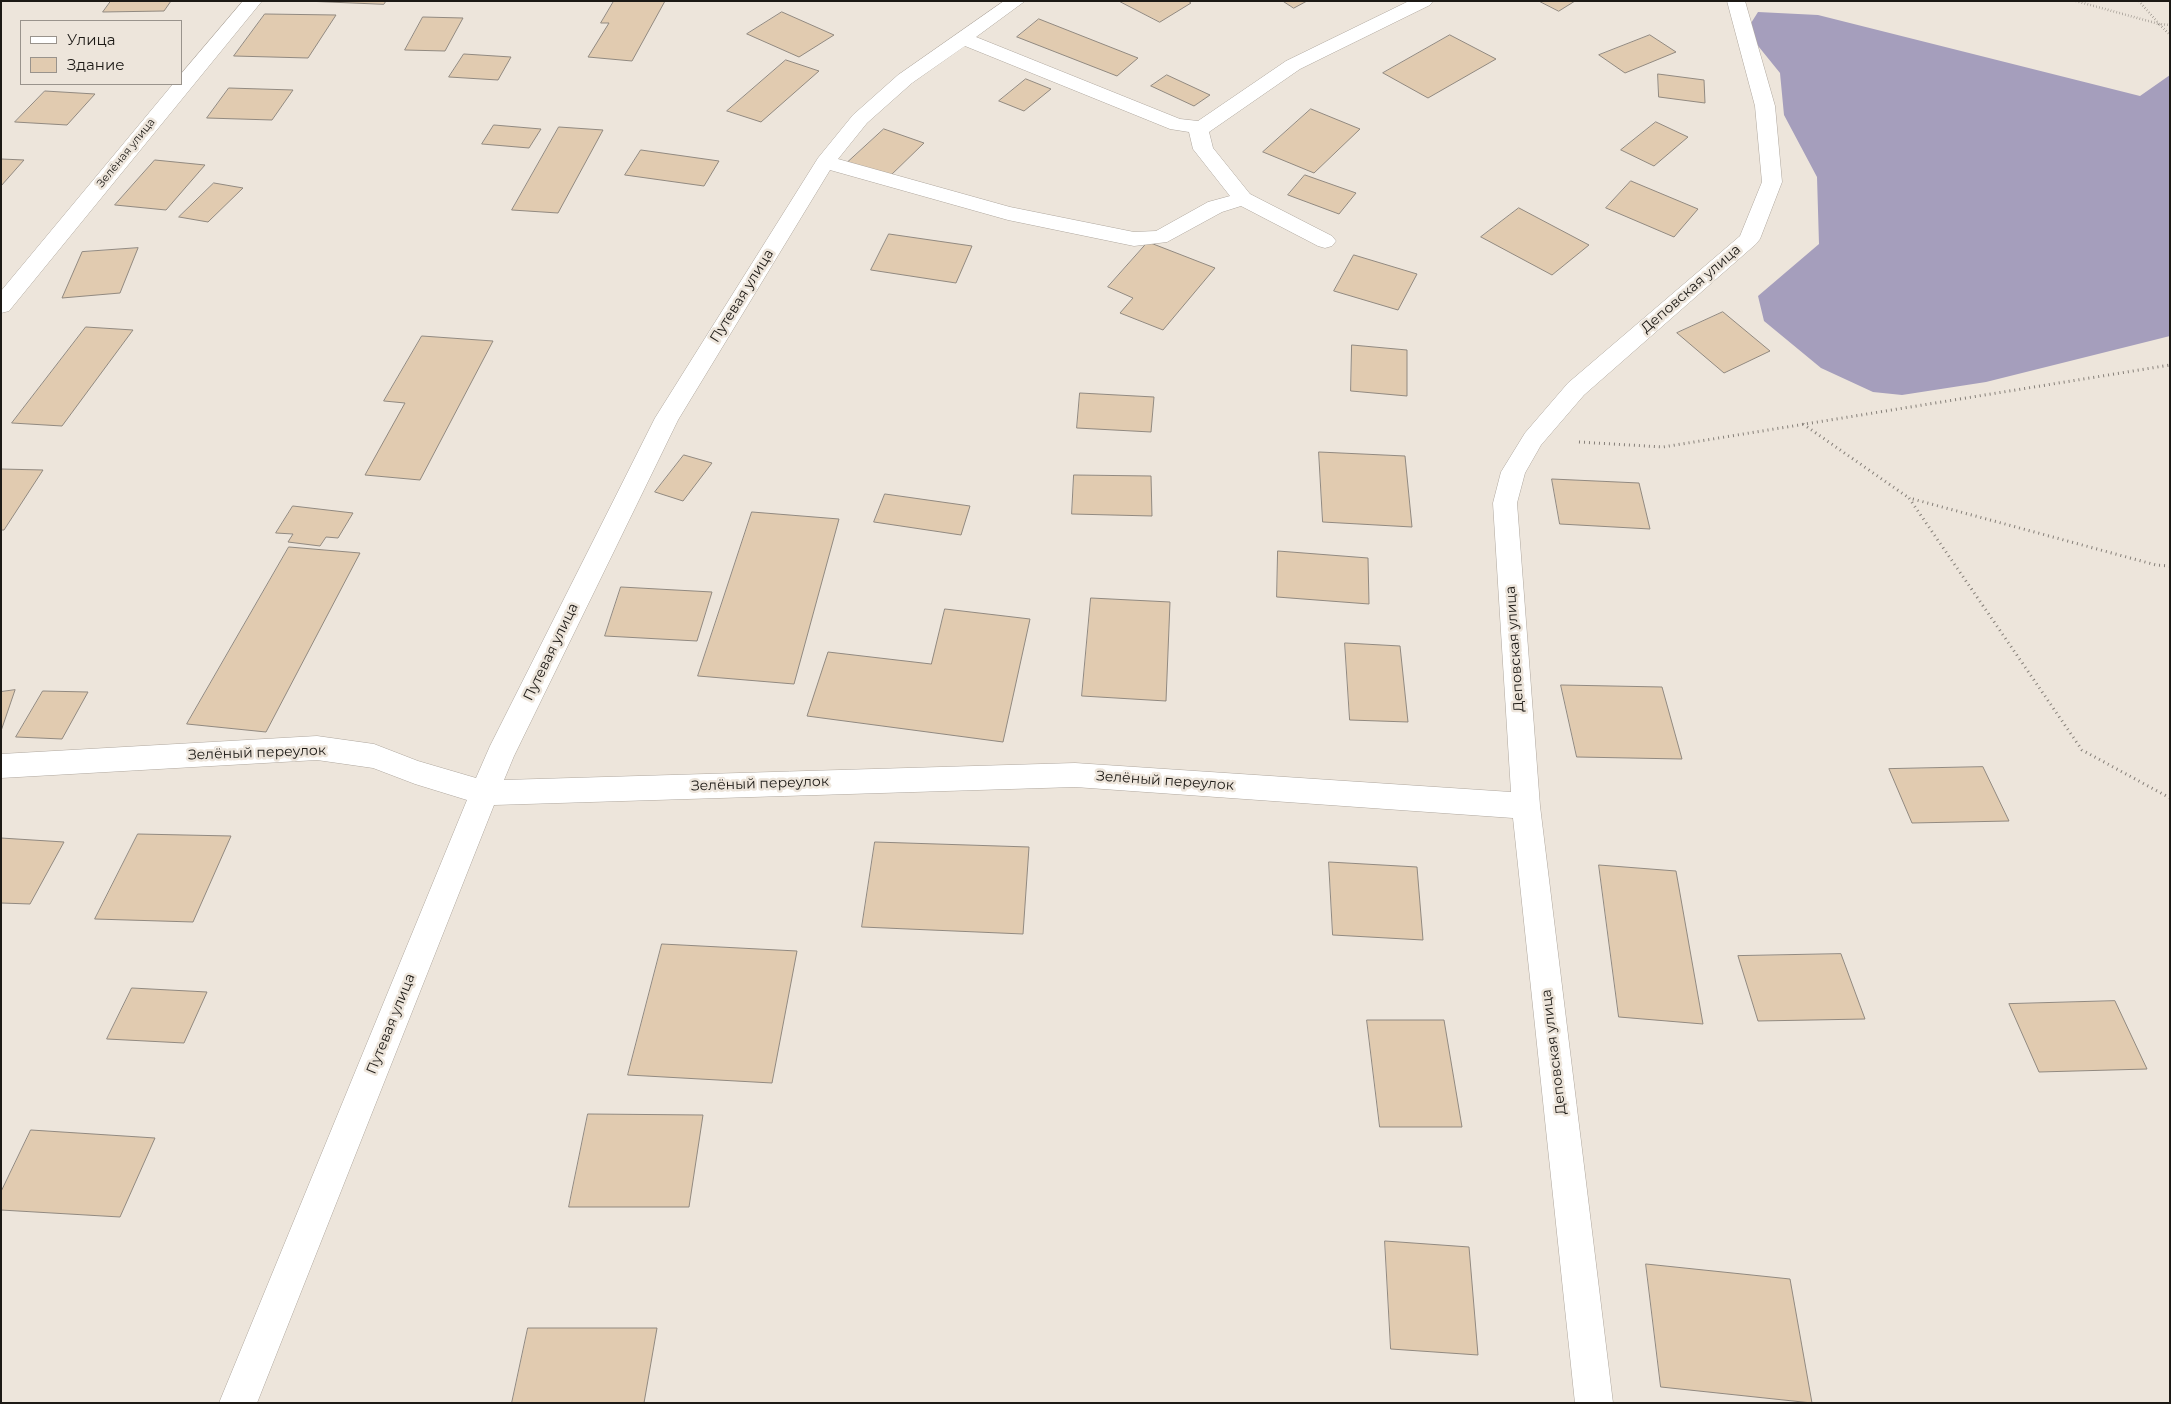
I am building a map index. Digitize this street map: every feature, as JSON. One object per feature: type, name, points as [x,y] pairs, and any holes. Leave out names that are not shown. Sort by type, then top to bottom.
[{"type":"street","name":"Зелёная улица","points":[[1,306],[253,1]]},
{"type":"street","name":"Путевая улица","points":[[238,1403],[500,755],[667,418],[825,162],[867,114],[905,79],[1016,1]]},
{"type":"street","points":[[1325,241],[1243,200],[1203,149],[1199,137],[1202,128],[1293,65],[1424,1]]},
{"type":"street","name":"Деповская улица","points":[[1594,1403],[1526,806],[1505,503],[1513,472],[1533,439],[1576,389],[1749,239],[1772,182],[1765,106],[1736,1]]},
{"type":"street","points":[[962,38],[1177,125],[1202,128]]},
{"type":"street","points":[[825,162],[1008,212],[1134,239],[1160,237],[1215,207],[1243,200]]},
{"type":"street","name":"Зелёный переулок","points":[[1,766],[317,748],[374,756],[415,772],[485,793],[1075,775],[1526,806]]},
{"type":"path","points":[[2076,1],[2159,24],[2170,25]]},
{"type":"path","points":[[2139,1],[2170,35]]},
{"type":"path","points":[[1533,439],[1663,447],[2170,365]]},
{"type":"path","points":[[1803,424],[1909,498],[2156,565],[2170,566]]},
{"type":"path","points":[[1909,498],[2082,750],[2170,798]]},
{"type":"shaded area","points":[[1758,12],[1818,15],[2140,96],[2170,75],[2170,336],[1986,382],[1902,395],[1873,392],[1821,368],[1764,321],[1758,296],[1819,244],[1817,177],[1784,115],[1780,73],[1746,31]]},
{"type":"building","points":[[111,1],[171,1],[164,11],[103,12]]},
{"type":"building","points":[[305,1],[386,1],[384,4]]},
{"type":"building","points":[[614,1],[665,1],[632,61],[588,57],[609,23],[601,23]]},
{"type":"building","points":[[1119,1],[1188,1],[1191,3],[1160,22]]},
{"type":"building","points":[[1283,1],[1307,1],[1294,8]]},
{"type":"building","points":[[1539,1],[1575,1],[1559,11]]},
{"type":"building","points":[[782,12],[834,35],[799,57],[747,34]]},
{"type":"building","points":[[265,14],[336,15],[308,58],[234,56]]},
{"type":"building","points":[[423,17],[463,18],[445,51],[405,50]]},
{"type":"building","points":[[1039,19],[1138,58],[1117,76],[1017,37]]},
{"type":"building","points":[[1450,35],[1496,59],[1428,98],[1383,73]]},
{"type":"building","points":[[1650,35],[1676,52],[1625,73],[1599,55]]},
{"type":"building","points":[[464,54],[511,57],[498,80],[449,77]]},
{"type":"building","points":[[786,60],[819,71],[761,122],[727,111]]},
{"type":"building","points":[[1658,74],[1704,80],[1705,103],[1659,97]]},
{"type":"building","points":[[1167,75],[1210,95],[1194,106],[1151,86]]},
{"type":"building","points":[[1026,79],[1051,89],[1024,111],[999,101]]},
{"type":"building","points":[[229,88],[293,90],[272,120],[207,118]]},
{"type":"building","points":[[45,91],[95,94],[67,125],[15,122]]},
{"type":"building","points":[[1311,109],[1360,129],[1314,173],[1263,152]]},
{"type":"building","points":[[1656,122],[1688,137],[1654,166],[1621,150]]},
{"type":"building","points":[[494,125],[541,129],[529,148],[482,144]]},
{"type":"building","points":[[559,127],[603,130],[558,213],[512,210]]},
{"type":"building","points":[[884,129],[924,143],[889,177],[848,162]]},
{"type":"building","points":[[641,150],[719,161],[704,186],[625,175]]},
{"type":"building","points":[[1,159],[24,160],[1,186]]},
{"type":"building","points":[[155,160],[205,165],[166,210],[115,205]]},
{"type":"building","points":[[1305,175],[1356,193],[1339,214],[1288,195]]},
{"type":"building","points":[[1631,181],[1698,209],[1674,237],[1606,208]]},
{"type":"building","points":[[214,183],[243,188],[208,222],[179,217]]},
{"type":"building","points":[[1519,208],[1589,245],[1552,275],[1481,237]]},
{"type":"building","points":[[889,234],[972,246],[956,283],[871,270]]},
{"type":"building","points":[[1148,242],[1215,268],[1163,330],[1120,313],[1133,298],[1108,287]]},
{"type":"building","points":[[138,248],[120,293],[62,298],[82,252]]},
{"type":"building","points":[[1354,255],[1417,274],[1398,310],[1334,291]]},
{"type":"building","points":[[1723,312],[1770,351],[1724,373],[1677,333]]},
{"type":"building","points":[[86,327],[133,330],[62,426],[12,423]]},
{"type":"building","points":[[422,336],[493,341],[420,480],[365,475],[405,403],[384,401]]},
{"type":"building","points":[[1352,345],[1407,350],[1407,396],[1351,391]]},
{"type":"building","points":[[1080,393],[1154,397],[1151,432],[1077,428]]},
{"type":"building","points":[[1319,452],[1405,456],[1412,527],[1323,522]]},
{"type":"building","points":[[684,455],[712,463],[683,501],[655,492]]},
{"type":"building","points":[[1,469],[43,470],[4,530],[1,530]]},
{"type":"building","points":[[1074,475],[1151,476],[1152,516],[1072,514]]},
{"type":"building","points":[[1552,479],[1639,483],[1650,529],[1560,524]]},
{"type":"building","points":[[885,494],[970,506],[961,535],[874,522]]},
{"type":"building","points":[[293,506],[353,513],[338,538],[326,537],[320,546],[288,542],[293,534],[276,533]]},
{"type":"building","points":[[752,512],[839,519],[794,684],[698,676]]},
{"type":"building","points":[[289,547],[360,553],[266,732],[187,724]]},
{"type":"building","points":[[1278,551],[1368,558],[1369,604],[1277,597]]},
{"type":"building","points":[[621,587],[712,592],[697,641],[605,636]]},
{"type":"building","points":[[1091,598],[1170,602],[1166,701],[1082,696]]},
{"type":"building","points":[[945,609],[1030,619],[1003,742],[807,716],[828,652],[931,664]]},
{"type":"building","points":[[1345,643],[1400,646],[1408,722],[1350,720]]},
{"type":"building","points":[[1561,685],[1662,687],[1682,759],[1577,757]]},
{"type":"building","points":[[15,690],[1,731],[1,692]]},
{"type":"building","points":[[43,691],[88,692],[62,739],[16,737]]},
{"type":"building","points":[[1983,767],[2009,821],[1912,823],[1889,769]]},
{"type":"building","points":[[138,834],[231,836],[193,922],[95,919]]},
{"type":"building","points":[[1,838],[64,842],[30,904],[1,903]]},
{"type":"building","points":[[875,842],[1029,847],[1023,934],[862,927]]},
{"type":"building","points":[[1329,862],[1417,867],[1423,940],[1333,935]]},
{"type":"building","points":[[1599,865],[1676,871],[1703,1024],[1619,1017]]},
{"type":"building","points":[[662,944],[797,951],[772,1083],[628,1075]]},
{"type":"building","points":[[1841,954],[1865,1019],[1758,1021],[1738,956]]},
{"type":"building","points":[[132,988],[207,992],[184,1043],[107,1039]]},
{"type":"building","points":[[2115,1001],[2147,1069],[2039,1072],[2009,1004]]},
{"type":"building","points":[[1367,1020],[1444,1020],[1462,1127],[1380,1127]]},
{"type":"building","points":[[588,1114],[703,1115],[689,1207],[569,1207]]},
{"type":"building","points":[[31,1130],[155,1138],[120,1217],[1,1210],[1,1192]]},
{"type":"building","points":[[1385,1241],[1469,1247],[1478,1355],[1391,1349]]},
{"type":"building","points":[[1646,1264],[1790,1279],[1812,1403],[1661,1387]]},
{"type":"building","points":[[528,1328],[657,1328],[644,1403],[512,1403]]}]
